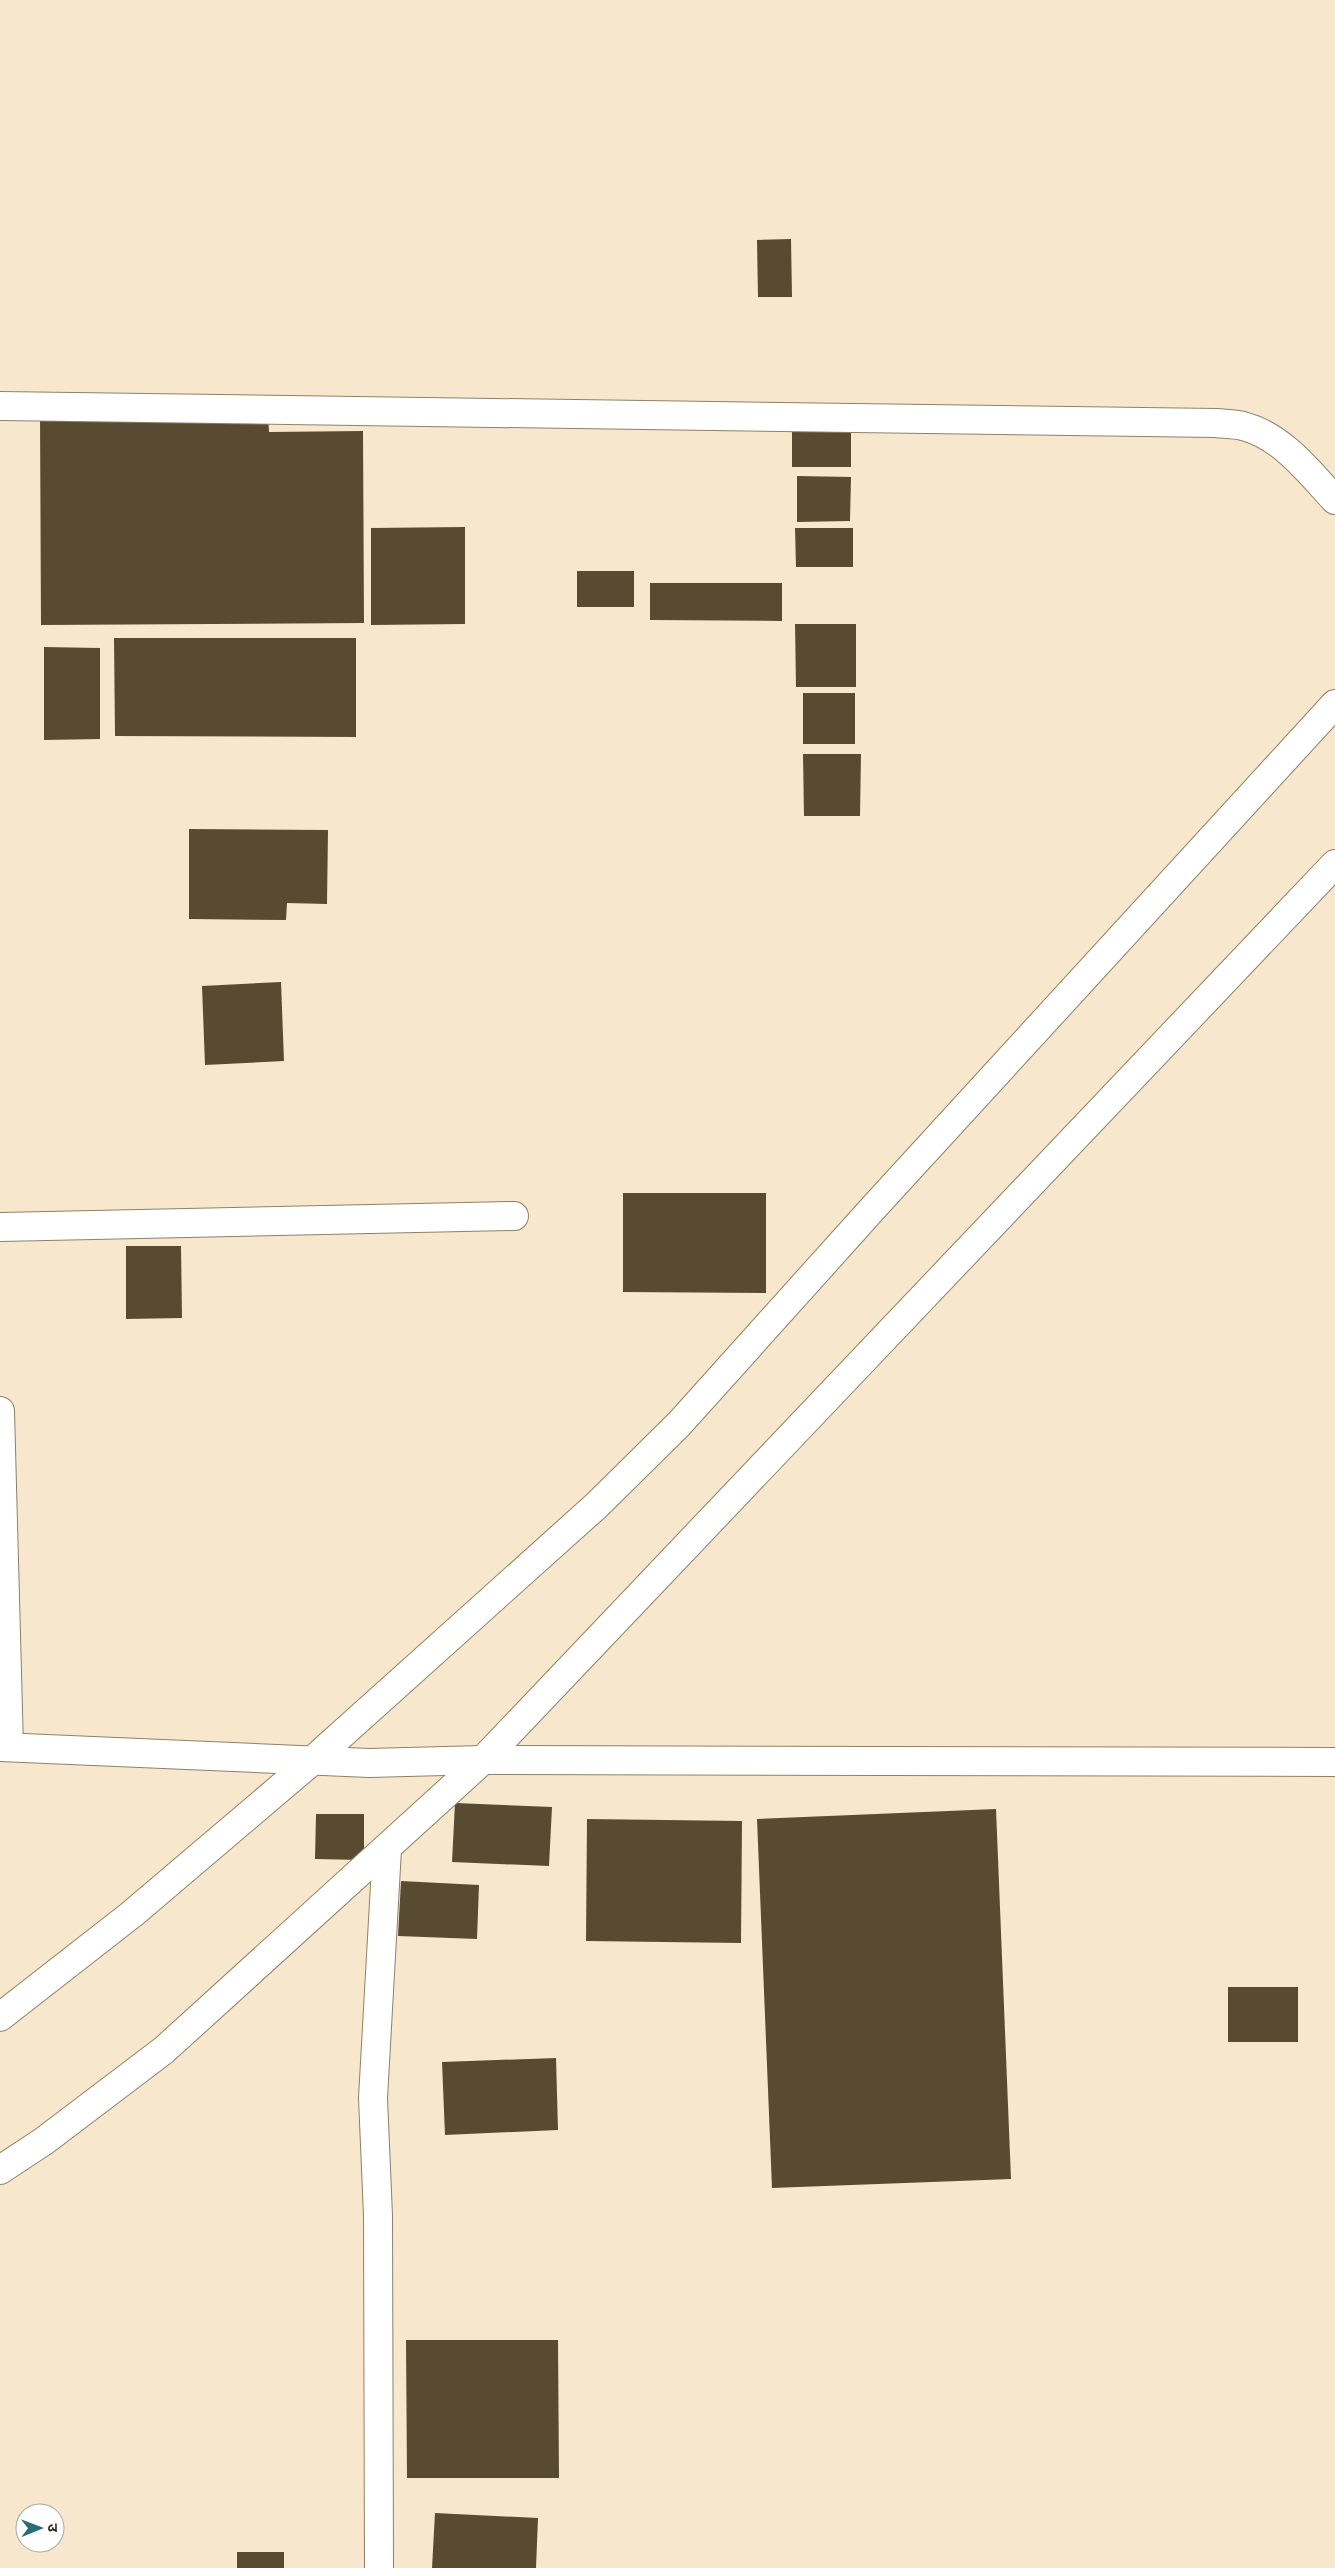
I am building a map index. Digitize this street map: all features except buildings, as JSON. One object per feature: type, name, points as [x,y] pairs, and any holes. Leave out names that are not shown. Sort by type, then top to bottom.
[{"type":"street","points":[[0,406],[1216,423],[1243,426],[1266,436],[1298,459],[1335,500]]},
{"type":"street","points":[[0,2016],[132,1914],[312,1760],[598,1505],[679,1424],[875,1206],[1335,704]]},
{"type":"street","points":[[0,2170],[44,2141],[164,2050],[483,1760],[1335,864]]},
{"type":"street","points":[[0,1227],[514,1216]]},
{"type":"street","points":[[0,1410],[5,1747],[369,1764],[483,1760],[1335,1762]]},
{"type":"street","points":[[379,2568],[378,2216],[373,2098],[387,1849]]}]
